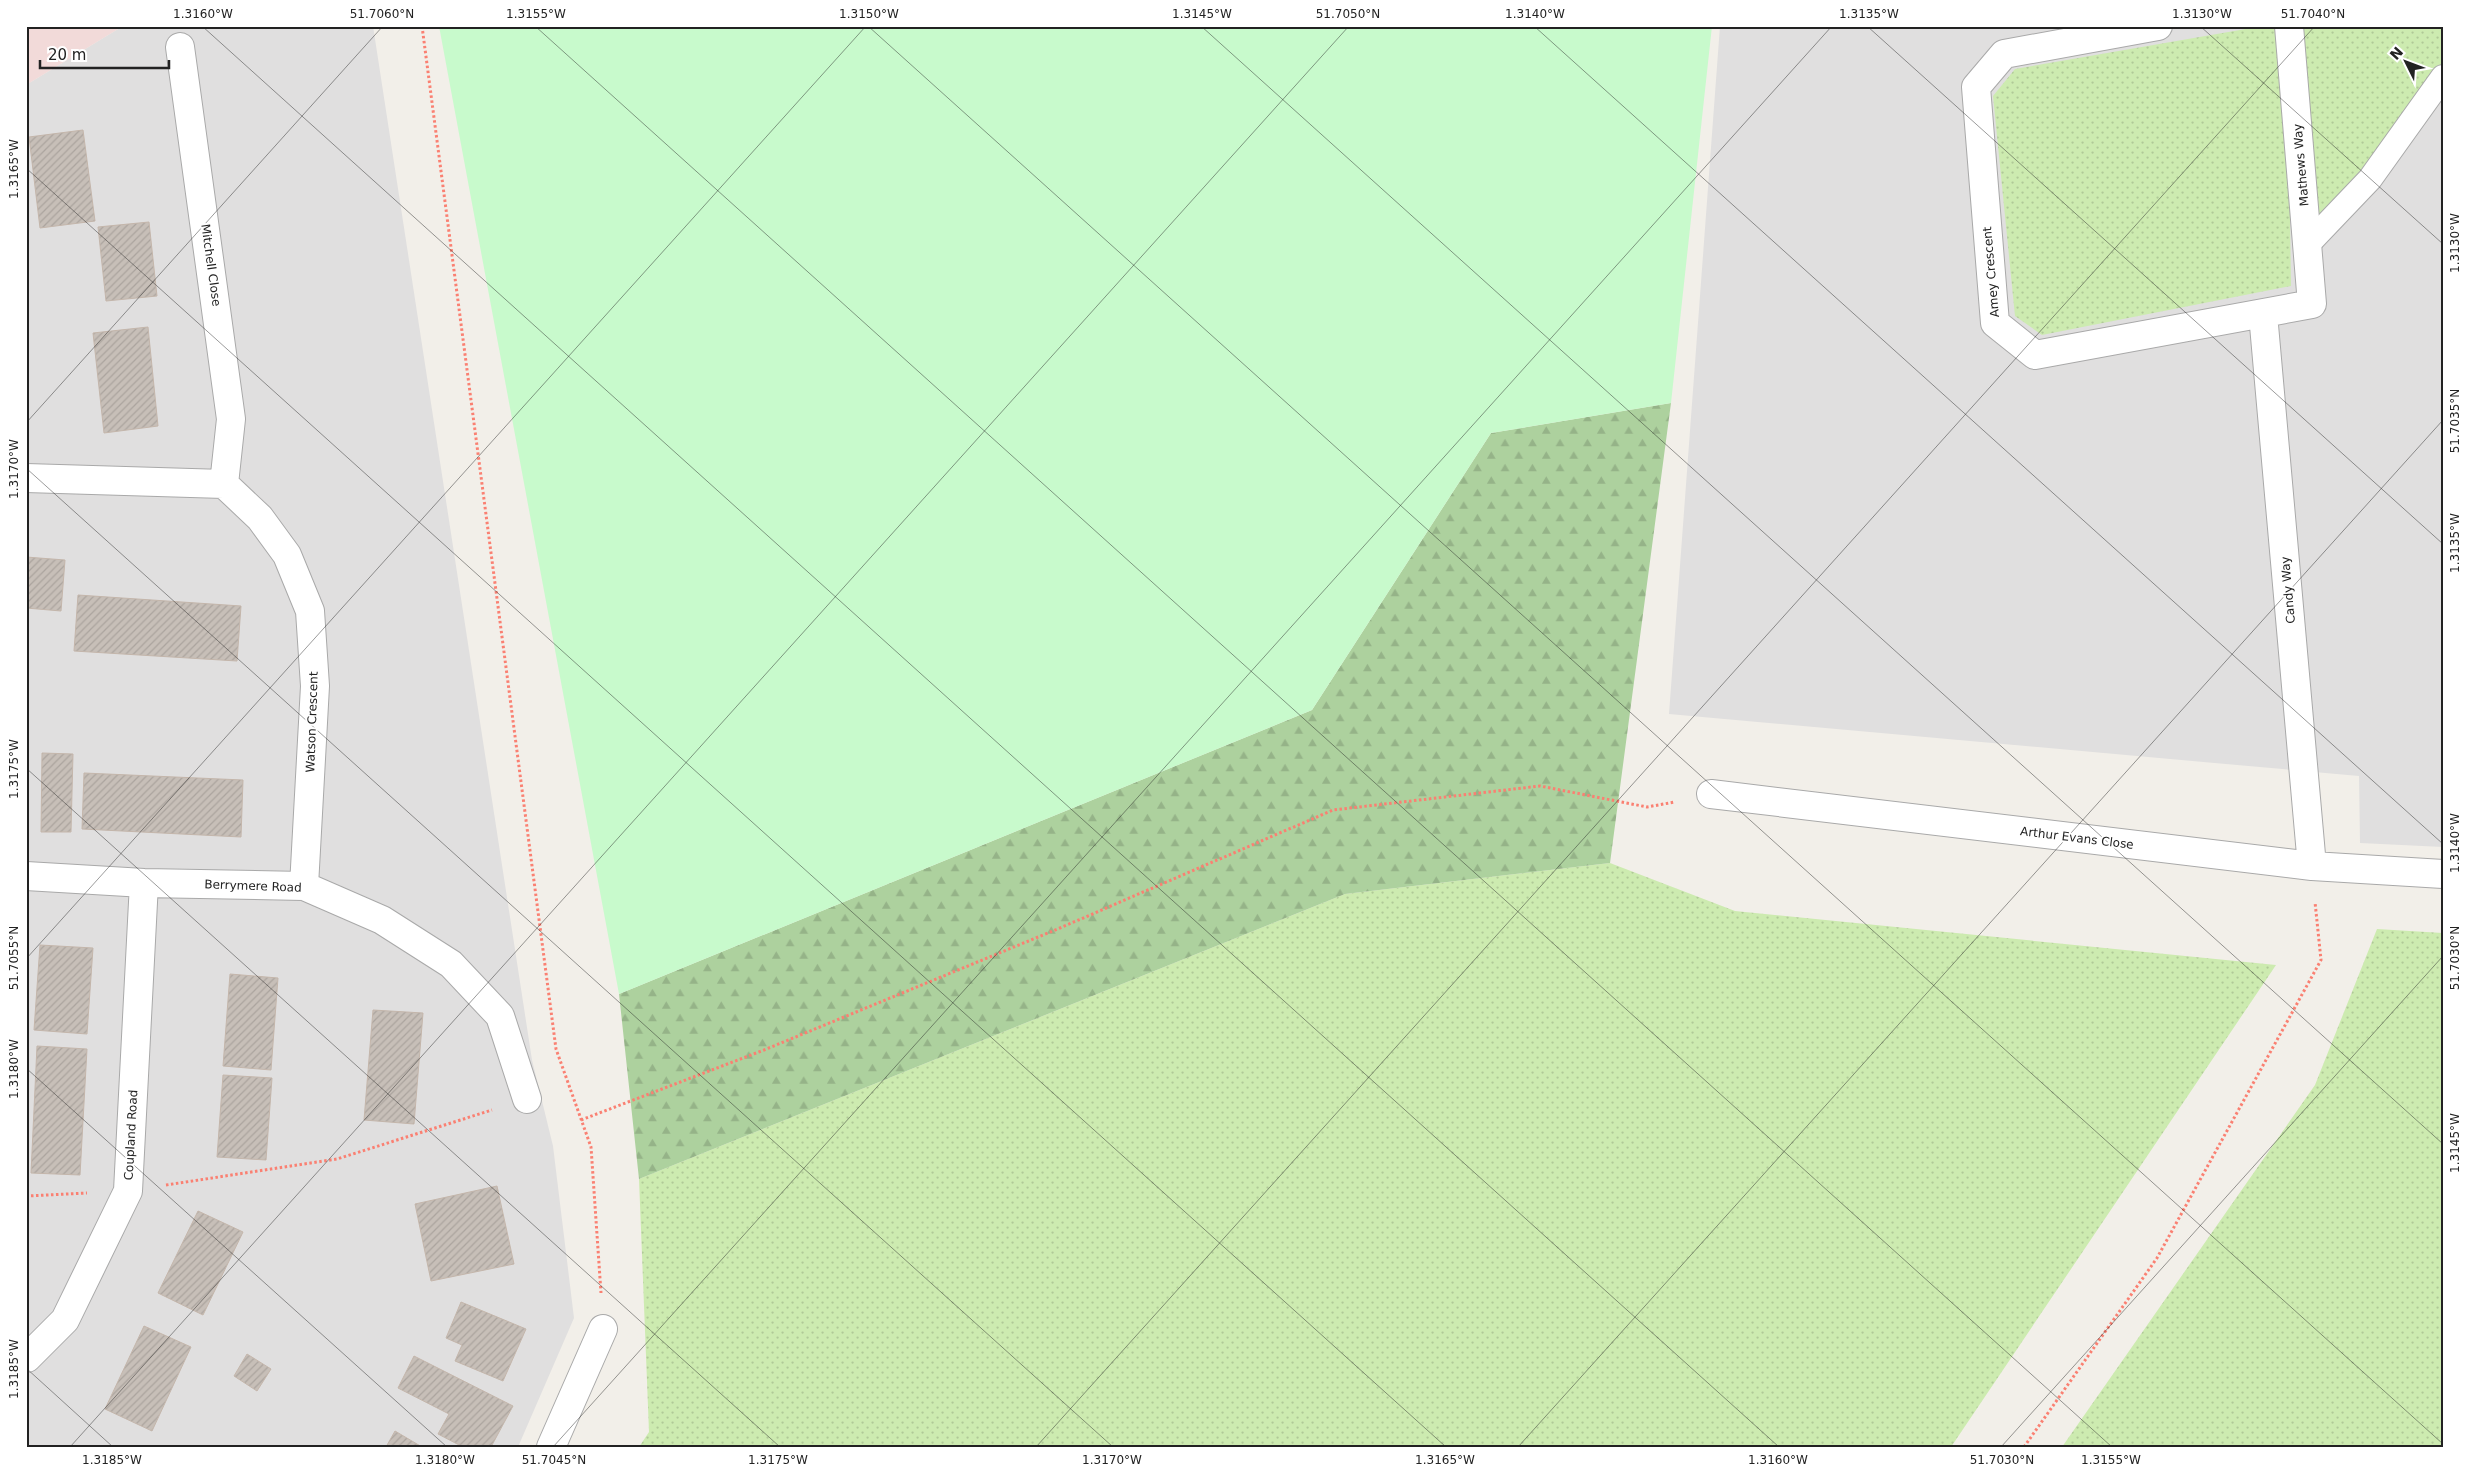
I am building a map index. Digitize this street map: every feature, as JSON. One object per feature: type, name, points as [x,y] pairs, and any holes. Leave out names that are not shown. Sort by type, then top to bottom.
[{"type":"street","name":"Amey Crescent","points":[[2158,26],[2004,54],[1976,87],[1995,324],[2035,355],[2312,304]]},
{"type":"street","name":"Mathews Way","points":[[2289,26],[2312,304]]},
{"type":"street","name":"Mitchell Close","points":[[180,47],[232,419],[224,484]]},
{"type":"street","name":"Candy Way","points":[[2263,314],[2312,866]]},
{"type":"street","points":[[26,478],[224,484]]},
{"type":"street","name":"Watson Crescent","points":[[224,484],[260,518],[287,555],[310,611],[316,686],[304,886]]},
{"type":"street","name":"Arthur Evans Close","points":[[1711,794],[2312,866],[2443,874]]},
{"type":"street","name":"Berrymere Road","points":[[26,876],[144,882],[304,886],[382,920],[451,964],[500,1016],[527,1099]]},
{"type":"street","name":"Coupland Road","points":[[27,1358],[65,1320],[128,1191],[144,882]]},
{"type":"street","points":[[552,1447],[603,1329]]},
{"type":"lane","points":[[2307,245],[2370,179],[2443,77]]},
{"type":"path","points":[[422,26],[556,1049],[591,1147],[603,1329]]},
{"type":"path","points":[[581,1120],[764,1050],[1042,935],[1334,810],[1540,786],[1647,808],[1711,794]]},
{"type":"path","points":[[2024,1447],[2157,1258],[2321,960],[2316,910]]},
{"type":"path","points":[[26,1196],[128,1191],[337,1159],[569,1086]]},
{"type":"shaded area","points":[[26,26],[123,26],[26,85]]},
{"type":"shaded area","points":[[123,26],[373,26],[532,1060],[553,1146],[574,1318],[518,1447],[26,1447],[26,85]]},
{"type":"shaded area","points":[[1720,26],[2443,26],[2443,847],[2360,843],[2359,776],[1669,714]]},
{"type":"green space","points":[[439,26],[1712,26],[1671,403],[1491,433],[1312,710],[619,994]]},
{"type":"green space","points":[[2263,26],[2443,26],[2443,78],[2347,213],[2290,221],[2291,286],[2042,335],[2015,316],[1993,96],[2015,69]]},
{"type":"green space","points":[[1671,403],[1610,863],[1345,894],[639,1179],[619,994],[1312,710],[1491,433]]},
{"type":"green space","points":[[1610,863],[1735,911],[2276,965],[1951,1447],[639,1447],[649,1432],[639,1179],[1345,894]]},
{"type":"green space","points":[[2377,929],[2443,933],[2443,1447],[2062,1447],[2315,1085]]},
{"type":"building","points":[[83,130],[95,221],[40,228],[29,137]]},
{"type":"building","points":[[149,222],[157,296],[106,301],[98,227]]},
{"type":"building","points":[[148,327],[158,426],[104,433],[93,333]]},
{"type":"building","points":[[26,557],[65,560],[61,611],[26,608]]},
{"type":"building","points":[[78,595],[241,606],[237,661],[74,651]]},
{"type":"building","points":[[42,753],[73,754],[71,832],[41,832]]},
{"type":"building","points":[[84,773],[243,780],[241,837],[82,829]]},
{"type":"building","points":[[40,945],[93,948],[87,1034],[34,1030]]},
{"type":"building","points":[[230,974],[278,978],[271,1070],[223,1066]]},
{"type":"building","points":[[373,1010],[423,1013],[414,1124],[364,1120]]},
{"type":"building","points":[[37,1046],[87,1049],[80,1175],[31,1173]]},
{"type":"building","points":[[223,1075],[272,1078],[266,1160],[217,1157]]},
{"type":"building","points":[[497,1186],[514,1264],[431,1281],[415,1204]]},
{"type":"building","points":[[198,1211],[243,1232],[203,1315],[158,1293]]},
{"type":"building","points":[[461,1302],[526,1329],[503,1381],[455,1361],[462,1345],[446,1338]]},
{"type":"building","points":[[144,1326],[191,1347],[152,1431],[105,1409]]},
{"type":"building","points":[[247,1354],[271,1369],[257,1391],[234,1376]]},
{"type":"building","points":[[414,1356],[513,1406],[491,1447],[463,1447],[438,1434],[449,1414],[398,1388]]},
{"type":"building","points":[[395,1431],[422,1447],[386,1447]]}]
